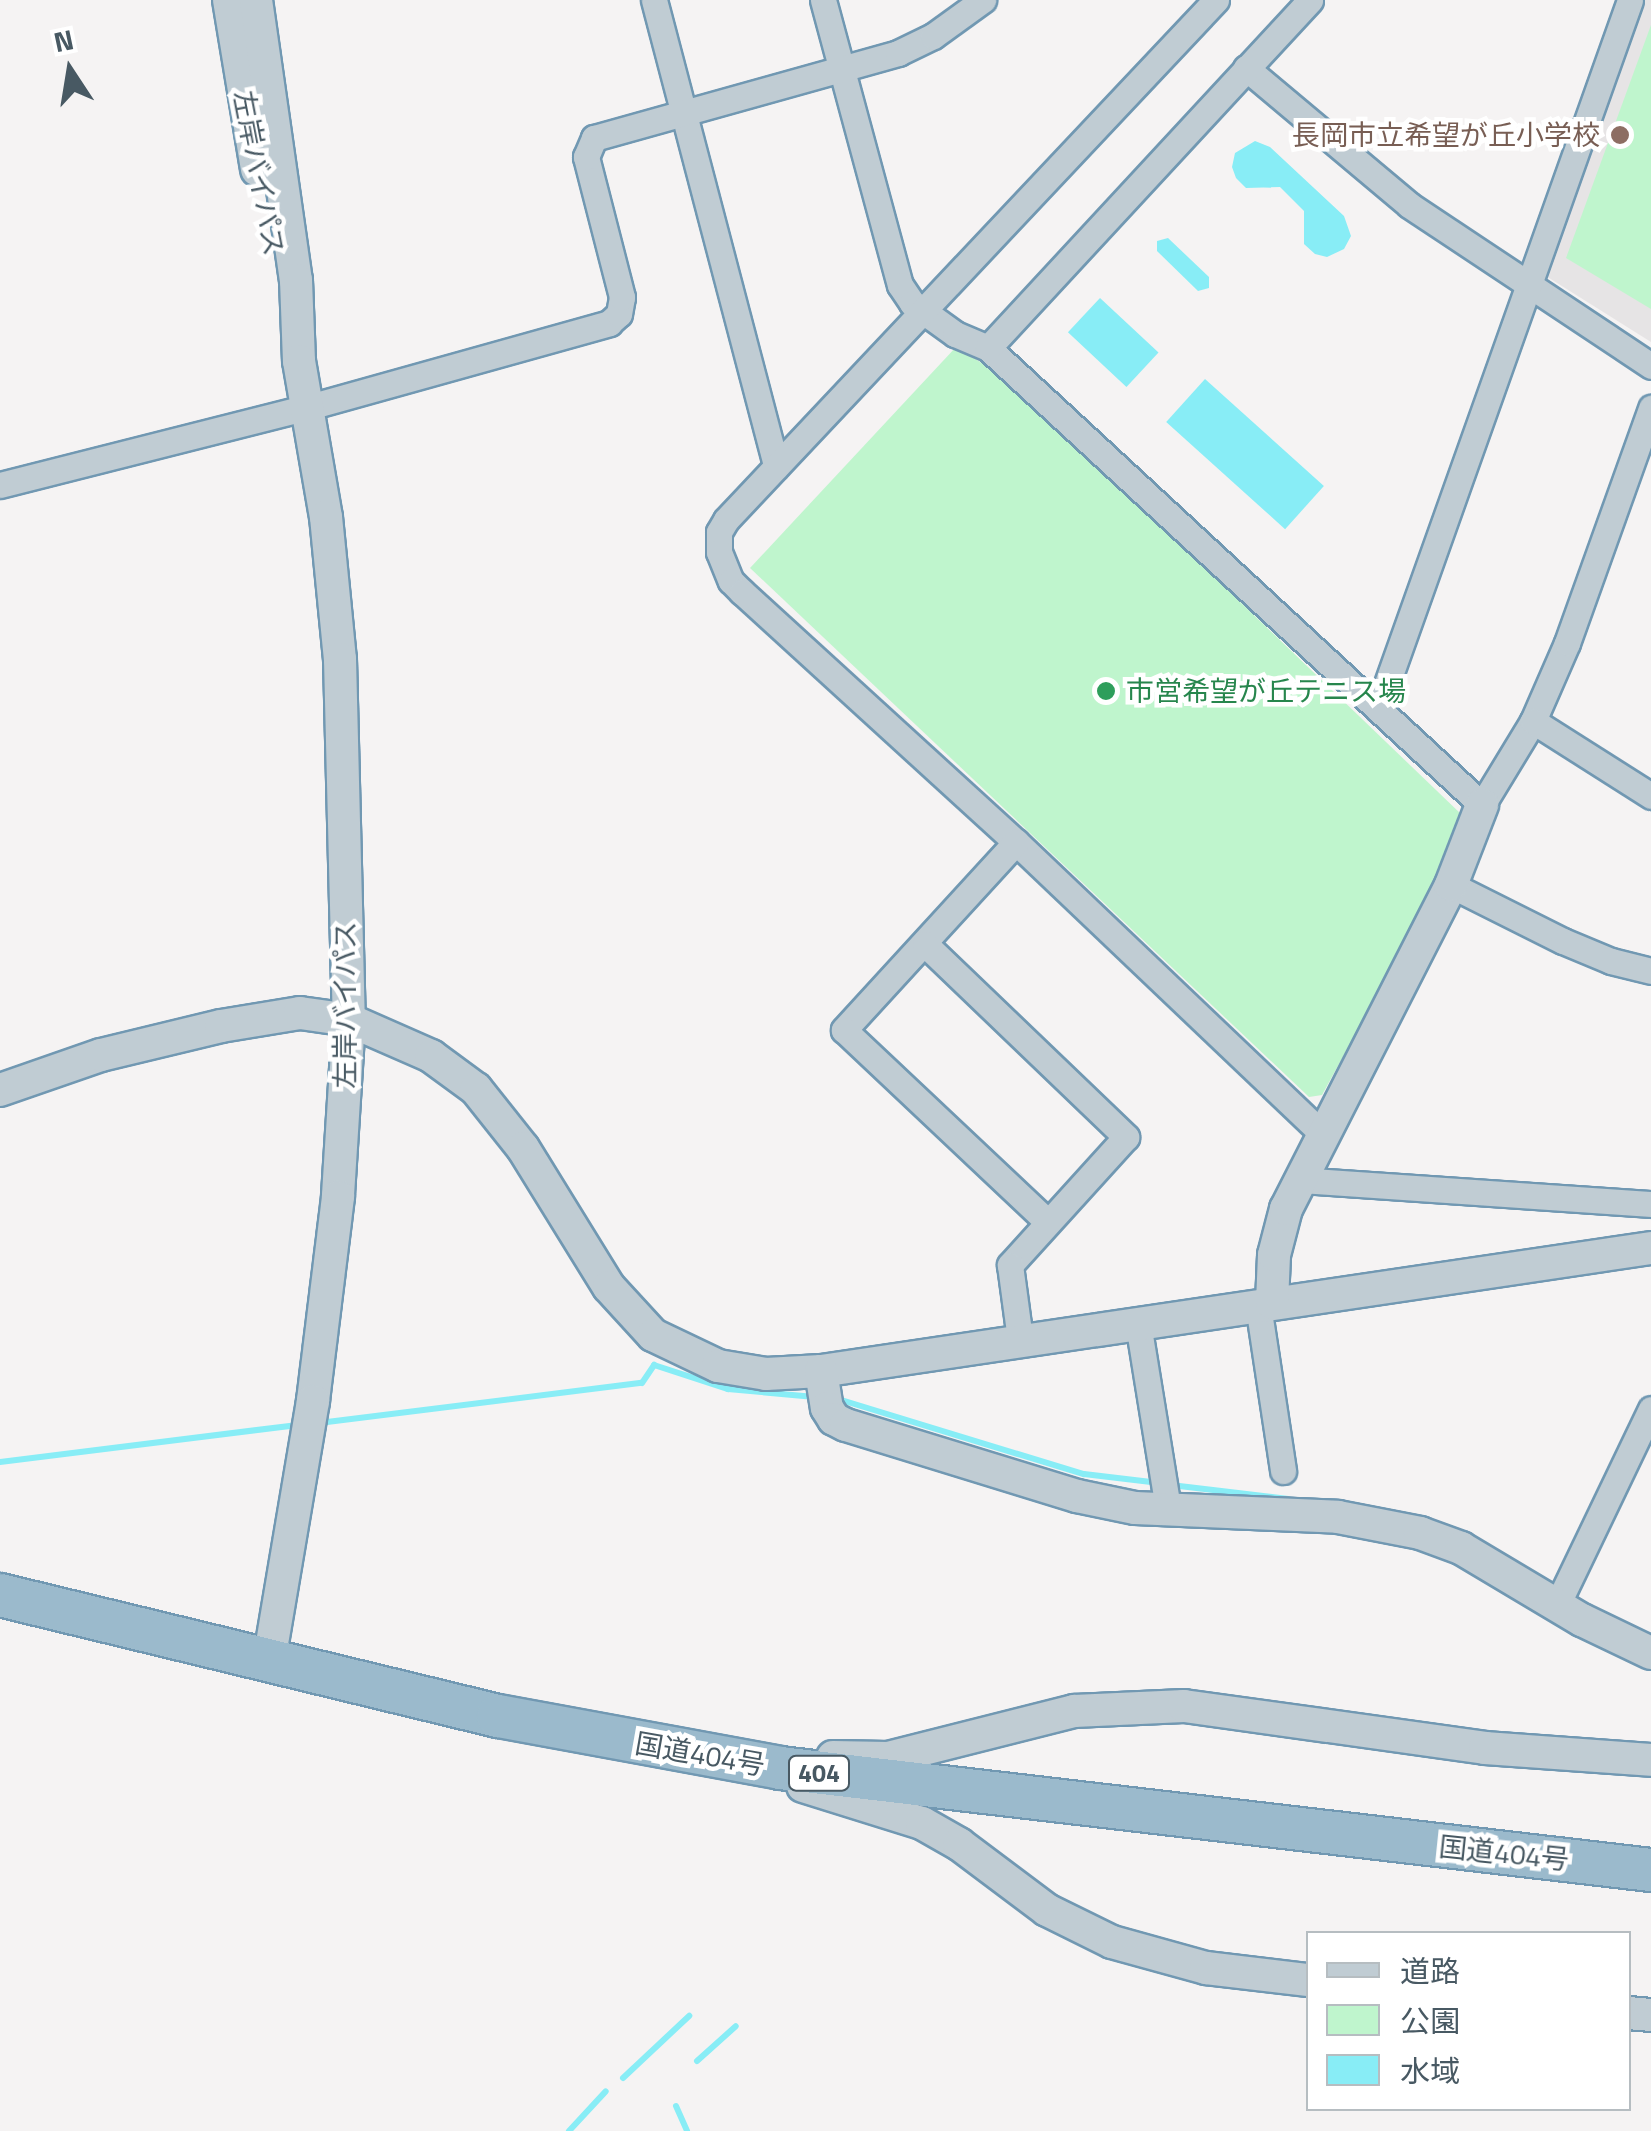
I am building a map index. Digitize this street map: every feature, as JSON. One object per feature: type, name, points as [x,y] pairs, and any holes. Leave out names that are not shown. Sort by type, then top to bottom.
[{"type":"highway","name":"国道404号","points":[[0,1595],[268,1662],[619,1739],[780,1768],[1651,1870]]},
{"type":"street","name":"左岸バイパス","points":[[228,0],[269,232],[298,344],[309,407],[340,659],[349,1020],[338,1198],[313,1401],[268,1662]]},
{"type":"street","name":"左岸バイパス","points":[[256,0],[296,280],[298,344]]},
{"type":"street","points":[[654,0],[776,466]]},
{"type":"street","points":[[823,0],[900,285],[924,312],[988,348],[1482,806]]},
{"type":"street","points":[[0,486],[309,407],[610,322],[619,314],[622,297],[586,158],[594,138],[843,72],[933,36],[982,0]]},
{"type":"street","points":[[1216,0],[776,466],[719,532],[718,552],[731,581],[1016,842],[1324,1135]]},
{"type":"street","points":[[988,348],[1310,0]]},
{"type":"street","points":[[1378,710],[1630,0]]},
{"type":"street","points":[[1246,68],[1409,205],[1651,366]]},
{"type":"street","points":[[1283,1471],[1265,1304],[1274,1255],[1299,1180],[1451,885],[1482,806],[1533,720],[1607,536],[1651,408]]},
{"type":"street","points":[[1533,720],[1651,796]]},
{"type":"street","points":[[1016,842],[844,1030],[1047,1221]]},
{"type":"street","points":[[1451,885],[1579,948],[1651,971]]},
{"type":"street","points":[[925,944],[1126,1138],[1010,1266],[1020,1339]]},
{"type":"street","points":[[0,1090],[101,1055],[207,1028],[300,1014],[349,1020],[432,1056],[476,1089],[523,1148],[595,1268],[632,1316],[653,1335],[718,1366],[766,1374],[821,1371],[1651,1248]]},
{"type":"street","points":[[1299,1180],[1651,1204]]},
{"type":"street","points":[[1138,1323],[1168,1510]]},
{"type":"street","points":[[821,1371],[827,1408],[834,1419],[846,1425],[1077,1496],[1134,1508],[1374,1522],[1461,1548],[1651,1653]]},
{"type":"street","points":[[1558,1603],[1651,1409]]},
{"type":"street","points":[[619,1739],[790,1756],[888,1758],[1074,1711],[1184,1706],[1536,1754],[1651,1760]]},
{"type":"street","points":[[619,1739],[887,1809],[922,1823],[959,1844],[1047,1910],[1148,1955],[1206,1968],[1306,1980]]},
{"type":"shaded area","name":"長岡市立希望が丘小学校","points":[[1638,0],[1651,0],[1651,342],[1538,271]]},
{"type":"green space","points":[[1651,25],[1651,309],[1566,258]]},
{"type":"green space","name":"市営希望が丘テニス場","points":[[956,347],[1009,380],[1461,814],[1467,830],[1322,1095],[1309,1097],[750,568]]},
{"type":"water","points":[[1255,141],[1270,147],[1344,216],[1351,236],[1344,249],[1327,257],[1315,254],[1304,244],[1304,211],[1280,187],[1246,188],[1236,178],[1232,167],[1235,153]]},
{"type":"water","points":[[1168,238],[1209,277],[1209,288],[1198,291],[1157,251],[1157,241]]},
{"type":"water","points":[[1100,298],[1159,353],[1126,387],[1068,332]]},
{"type":"water","points":[[1205,379],[1324,486],[1285,529],[1166,422]]},
{"type":"waterway","points":[[319,1423],[642,1383],[654,1365],[728,1389],[815,1397]]},
{"type":"waterway","points":[[838,1399],[1084,1474],[1159,1483]]},
{"type":"waterway","points":[[0,1462],[296,1425]]},
{"type":"waterway","points":[[1171,1485],[1288,1499]]},
{"type":"waterway","points":[[623,2078],[689,2016]]},
{"type":"waterway","points":[[697,2061],[736,2026]]},
{"type":"waterway","points":[[569,2131],[606,2091]]},
{"type":"waterway","points":[[676,2106],[687,2131]]},
{"type":"place","name":"長岡市立希望が丘小学校","points":[[1620,135]]},
{"type":"place","name":"市営希望が丘テニス場","points":[[1106,691]]}]
